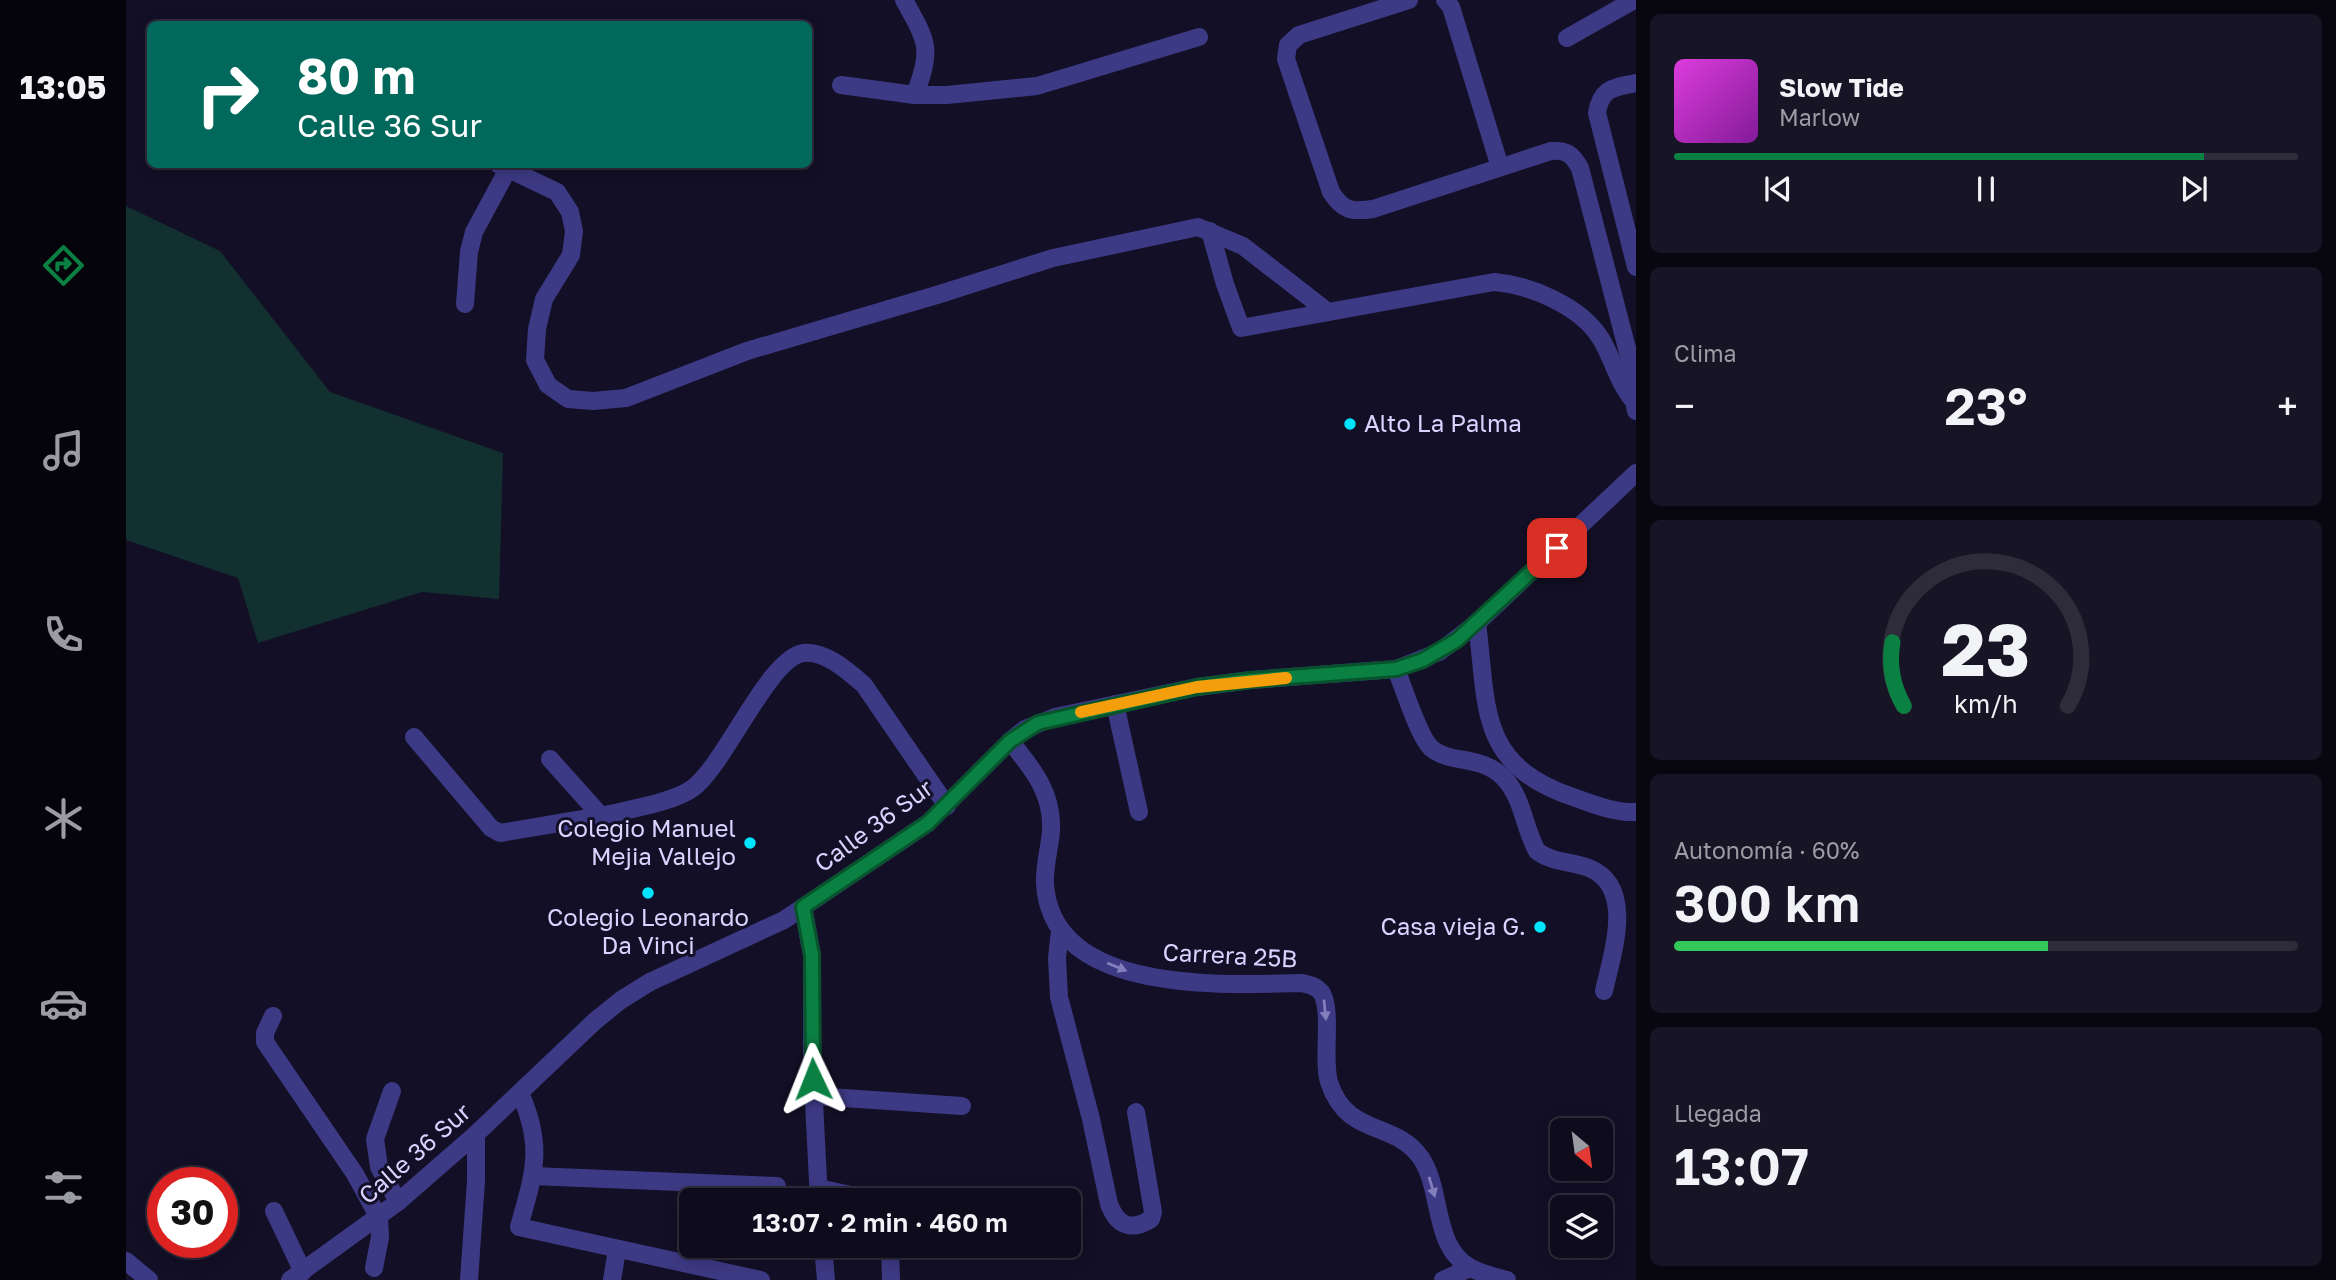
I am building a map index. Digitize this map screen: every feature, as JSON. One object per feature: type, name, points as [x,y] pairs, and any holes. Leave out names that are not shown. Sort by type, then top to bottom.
[{"type":"street","points":[[904,0],[916,22],[926,52],[926,65],[915,95]]},
{"type":"street","points":[[1409,0],[1299,35],[1288,45],[1286,59],[1331,192],[1338,204],[1349,209],[1373,209],[1551,151],[1565,150],[1574,156],[1587,192],[1636,383],[1635,406]]},
{"type":"street","points":[[1445,0],[1451,7],[1500,167]]},
{"type":"street","points":[[1567,38],[1634,0]]},
{"type":"street","points":[[841,85],[915,95],[947,95],[1037,86],[1199,37]]},
{"type":"street","points":[[1636,83],[1609,89],[1599,99],[1597,113],[1636,267]]},
{"type":"street","points":[[465,304],[469,253],[474,232],[503,168]]},
{"type":"street","points":[[505,168],[557,192],[570,212],[574,231],[571,255],[544,299],[537,329],[535,360],[548,385],[568,399],[593,401],[626,398],[747,351],[1042,261],[1198,227],[1243,246],[1328,312]]},
{"type":"street","points":[[1210,231],[1241,328],[1494,282],[1516,284],[1559,303],[1588,322],[1614,363],[1623,389],[1635,406]]},
{"type":"street","name":"Calle 36 Sur","points":[[296,1276],[398,1202],[621,1000],[650,982],[765,930],[803,907],[928,823],[1010,741],[1038,723],[1197,687],[1251,680],[1396,669],[1439,652],[1477,623],[1636,473]]},
{"type":"street","points":[[1477,623],[1490,725],[1504,752],[1530,778],[1550,789],[1606,808],[1636,812]]},
{"type":"street","points":[[414,737],[491,828],[500,833],[601,816],[663,801],[692,789],[712,769],[781,667],[803,653],[814,654],[834,662],[864,685],[947,806]]},
{"type":"street","points":[[1396,669],[1422,734],[1432,748],[1440,753],[1474,760],[1495,770],[1506,779],[1514,792],[1537,851],[1545,857],[1580,865],[1599,873],[1613,889],[1618,913],[1617,930],[1604,991]]},
{"type":"street","points":[[1115,705],[1139,812]]},
{"type":"street","points":[[1010,741],[1035,772],[1049,803],[1051,832],[1045,883],[1050,912],[1060,930],[1057,958],[1059,997],[1091,1119],[1109,1204],[1120,1223],[1131,1226],[1151,1219],[1153,1212],[1136,1112]]},
{"type":"street","points":[[550,759],[601,816]]},
{"type":"street","points":[[803,907],[812,955],[819,1188]]},
{"type":"street","name":"Carrera 25B","points":[[1060,930],[1111,966],[1143,976],[1171,981],[1302,983],[1314,986],[1322,994],[1326,1006],[1328,1080],[1336,1100],[1348,1114],[1363,1124],[1382,1130],[1406,1143],[1420,1158],[1428,1174],[1449,1246],[1457,1258],[1470,1268]]},
{"type":"street","points":[[274,1016],[265,1033],[265,1042],[355,1174],[379,1218],[380,1237],[374,1268]]},
{"type":"street","points":[[392,1091],[375,1139],[379,1167],[398,1202]]},
{"type":"street","points":[[520,1093],[528,1112],[535,1143],[533,1176],[519,1227],[761,1280]]},
{"type":"street","points":[[814,1096],[962,1106]]},
{"type":"street","points":[[469,1280],[476,1181],[476,1134]]},
{"type":"street","points":[[533,1176],[777,1186]]},
{"type":"street","points":[[274,1211],[296,1276]]},
{"type":"street","points":[[612,1280],[617,1250]]},
{"type":"street","points":[[824,1258],[826,1280]]},
{"type":"street","points":[[890,1258],[891,1280]]},
{"type":"street","points":[[126,1261],[149,1280]]},
{"type":"street","points":[[1443,1280],[1470,1268],[1507,1280]]},
{"type":"green space","points":[[126,206],[220,251],[330,392],[503,453],[499,599],[422,592],[258,643],[238,578],[126,540]]},
{"type":"slow traffic","points":[[1081,712],[1197,687],[1286,678]]},
{"type":"place","name":"Alto La Palma","points":[[1350,424]]},
{"type":"place","name":"Colegio Manuel Mejia Vallejo","points":[[750,843]]},
{"type":"place","name":"Colegio Leonardo Da Vinci","points":[[648,893]]},
{"type":"place","name":"Casa vieja G.","points":[[1540,927]]},
{"type":"route","points":[[813,1079],[812,955],[803,907],[928,823],[1025,729],[1055,718],[1197,687],[1251,680],[1396,669],[1423,660],[1457,640],[1557,548]]}]
